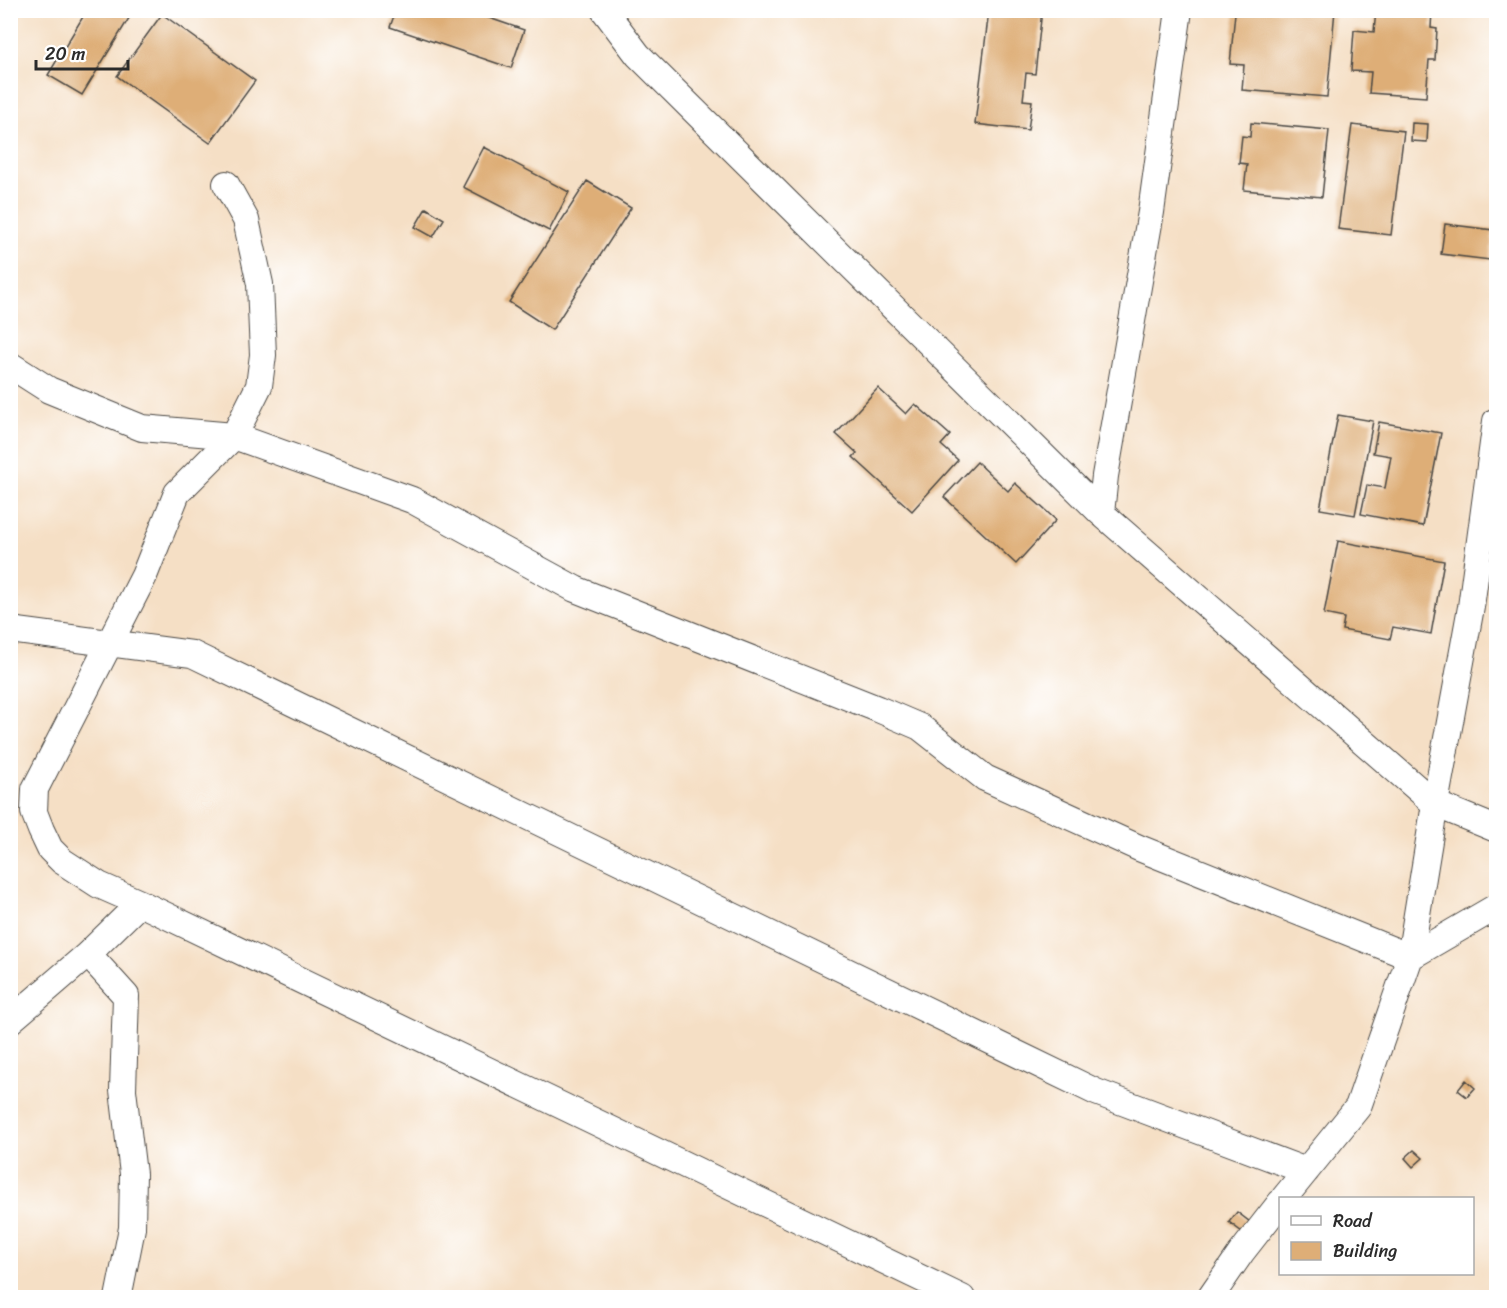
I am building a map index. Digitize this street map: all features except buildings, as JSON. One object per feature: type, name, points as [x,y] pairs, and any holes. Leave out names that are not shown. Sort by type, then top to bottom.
[{"type":"street","points":[[604,10],[638,55],[1101,513],[1435,804],[1497,829]]},
{"type":"street","points":[[1101,513],[1105,476],[1151,212],[1179,10]]},
{"type":"street","points":[[226,184],[246,220],[260,284],[263,355],[259,386],[234,436],[177,493],[144,576],[35,789],[34,812],[50,849],[62,861],[99,885],[962,1298]]},
{"type":"street","points":[[10,364],[49,390],[142,428],[234,436],[412,500],[575,589],[920,727],[985,778],[1139,848],[1410,957]]},
{"type":"street","points":[[1285,1197],[1358,1107],[1410,957],[1471,607],[1497,422]]},
{"type":"street","points":[[10,630],[192,654],[1096,1092],[1306,1171]]},
{"type":"street","points":[[10,1021],[88,954],[140,903]]},
{"type":"street","points":[[1410,957],[1497,907]]},
{"type":"street","points":[[88,954],[126,996],[123,1090],[133,1174],[133,1196],[132,1228],[118,1298]]},
{"type":"street","points":[[1210,1298],[1241,1253],[1279,1206]]}]
